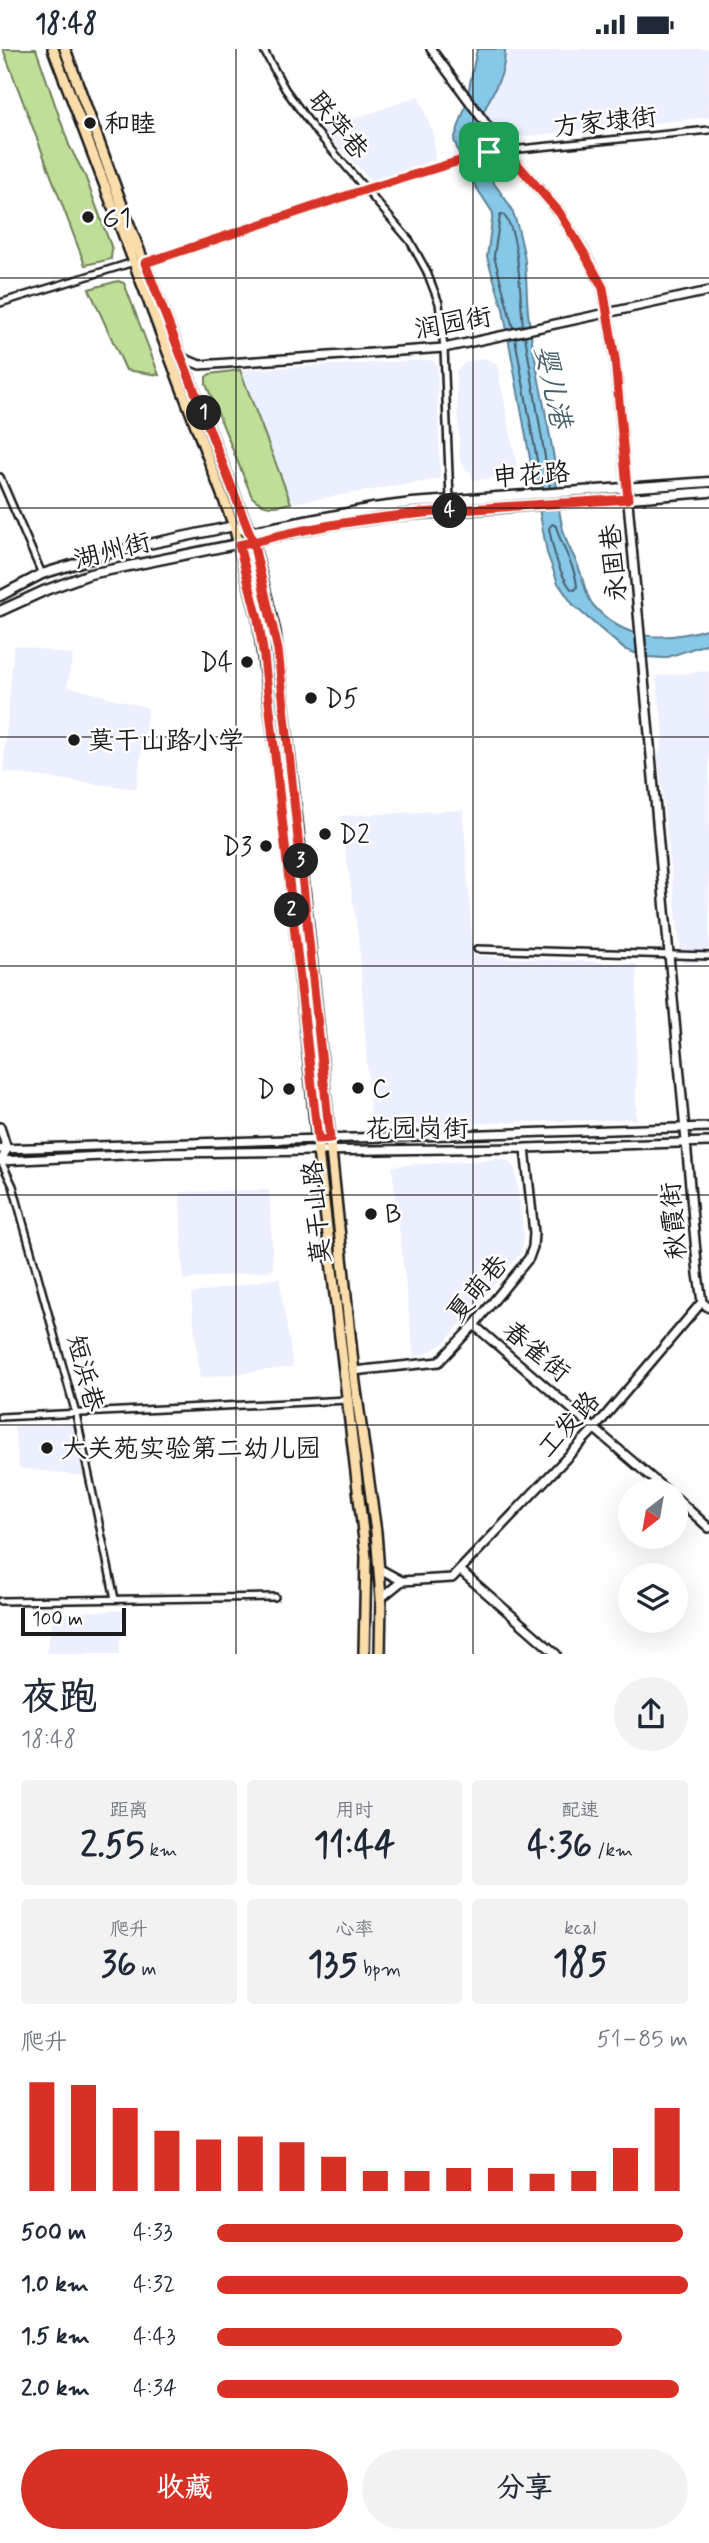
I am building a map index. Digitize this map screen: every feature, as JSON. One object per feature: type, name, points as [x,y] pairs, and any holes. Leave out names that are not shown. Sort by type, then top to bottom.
[{"type":"main road","name":"莫干山路","points":[[53,49],[234,526],[258,619],[266,669],[318,1151],[366,1557],[364,1654]]},
{"type":"main road","name":"莫干山路","points":[[65,49],[253,542],[278,650],[353,1371],[380,1569],[380,1654]]},
{"type":"main road","name":"申花路","points":[[249,532],[373,508],[709,482]]},
{"type":"main road","name":"申花路","points":[[239,545],[381,517],[709,492]]},
{"type":"main road","points":[[234,526],[249,532]]},
{"type":"main road","name":"湖州街","points":[[0,596],[42,574],[120,550],[234,526]]},
{"type":"main road","name":"湖州街","points":[[0,611],[90,574],[239,545]]},
{"type":"street","name":"联萍巷","points":[[263,49],[285,89],[314,129],[410,241],[426,270],[439,303],[444,348],[450,500]]},
{"type":"street","name":"永固巷","points":[[431,49],[505,150],[559,212],[603,288],[615,359],[684,1128]]},
{"type":"street","name":"方家埭街","points":[[145,263],[367,189],[489,152],[709,130]]},
{"type":"street","points":[[0,303],[134,262]]},
{"type":"street","name":"润园街","points":[[183,358],[200,365],[444,348],[709,291]]},
{"type":"street","points":[[191,378],[200,365]]},
{"type":"street","points":[[0,477],[42,574]]},
{"type":"street","points":[[477,950],[709,956]]},
{"type":"street","points":[[0,1127],[4,1149],[0,1160]]},
{"type":"street","name":"花园岗街","points":[[0,1160],[165,1153],[318,1151],[331,1144],[709,1127]]},
{"type":"street","name":"秋霞街","points":[[684,1128],[706,1305]]},
{"type":"street","name":"花园岗街","points":[[4,1149],[318,1140],[331,1144],[525,1148],[709,1142]]},
{"type":"street","name":"夏萌巷","points":[[353,1371],[439,1362],[474,1325],[529,1258],[533,1247],[525,1148]]},
{"type":"street","name":"短浜巷","points":[[0,1160],[13,1186],[76,1414],[115,1599]]},
{"type":"street","name":"工发路","points":[[460,1570],[706,1305]]},
{"type":"street","name":"春雀街","points":[[474,1325],[654,1479]]},
{"type":"street","points":[[0,1417],[348,1400]]},
{"type":"street","points":[[688,1509],[709,1528]]},
{"type":"street","points":[[380,1569],[402,1581],[452,1578],[460,1570],[556,1654]]},
{"type":"street","points":[[381,1598],[402,1581]]},
{"type":"street","points":[[0,1601],[275,1597]]},
{"type":"shaded area","points":[[498,49],[709,49],[709,117],[509,138],[502,136],[480,106]]},
{"type":"shaded area","points":[[419,96],[433,129],[435,160],[372,181],[322,130]]},
{"type":"shaded area","points":[[486,358],[497,365],[519,477],[472,480],[471,472],[466,470],[460,460],[456,371],[466,362]]},
{"type":"shaded area","points":[[431,360],[437,365],[440,479],[291,503],[240,370]]},
{"type":"shaded area","name":"莫干山路小学","points":[[14,645],[73,655],[67,686],[148,708],[136,789],[3,772]]},
{"type":"shaded area","points":[[709,671],[709,961],[682,962],[658,756],[664,736],[656,676]]},
{"type":"shaded area","points":[[463,810],[473,956],[637,964],[636,1119],[371,1126],[359,942],[340,816]]},
{"type":"shaded area","points":[[501,1159],[509,1161],[515,1169],[524,1238],[521,1253],[445,1342],[414,1357],[392,1166]]},
{"type":"shaded area","points":[[269,1190],[273,1270],[183,1280],[180,1192]]},
{"type":"shaded area","points":[[279,1278],[293,1367],[200,1378],[191,1294]]},
{"type":"shaded area","name":"大关苑实验第二幼儿园","points":[[69,1424],[74,1429],[84,1476],[19,1468],[14,1426]]},
{"type":"shaded area","points":[[124,1610],[119,1654],[46,1654],[54,1613]]},
{"type":"green space","points":[[3,49],[36,49],[69,145],[85,176],[112,249],[111,259],[85,265]]},
{"type":"green space","points":[[118,281],[124,283],[159,375],[126,370],[89,289]]},
{"type":"green space","points":[[240,370],[291,503],[270,506],[261,504],[252,497],[206,384],[206,377],[210,374]]},
{"type":"water","points":[[477,49],[505,49],[501,75],[480,119],[474,144],[483,167],[508,203],[520,234],[525,261],[530,330],[553,453],[561,520],[588,596],[605,617],[632,632],[662,637],[709,628],[709,643],[665,658],[646,657],[624,649],[574,606],[558,583],[547,553],[503,309],[487,257],[493,213],[465,170],[454,140],[465,108]]},
{"type":"place","name":"和睦","points":[[90,123]]},
{"type":"place","name":"G1","points":[[88,217]]},
{"type":"place","name":"D4","points":[[247,662]]},
{"type":"place","name":"D5","points":[[311,698]]},
{"type":"place","name":"莫干山路小学","points":[[74,740]]},
{"type":"place","name":"D2","points":[[325,834]]},
{"type":"place","name":"D3","points":[[266,846]]},
{"type":"place","name":"C","points":[[358,1088]]},
{"type":"place","name":"D","points":[[289,1089]]},
{"type":"place","name":"B","points":[[371,1214]]},
{"type":"place","name":"大关苑实验第二幼儿园","points":[[47,1448]]},
{"type":"route","points":[[489,152],[367,189],[145,263],[253,542],[239,545],[258,619],[264,657],[318,1140],[330,1139],[298,829],[278,650],[253,542],[335,524],[414,513],[628,499],[615,359],[603,288],[559,212],[505,150],[489,152]]},
{"type":"water label","name":"婴儿港","points":[[554,386]]}]
